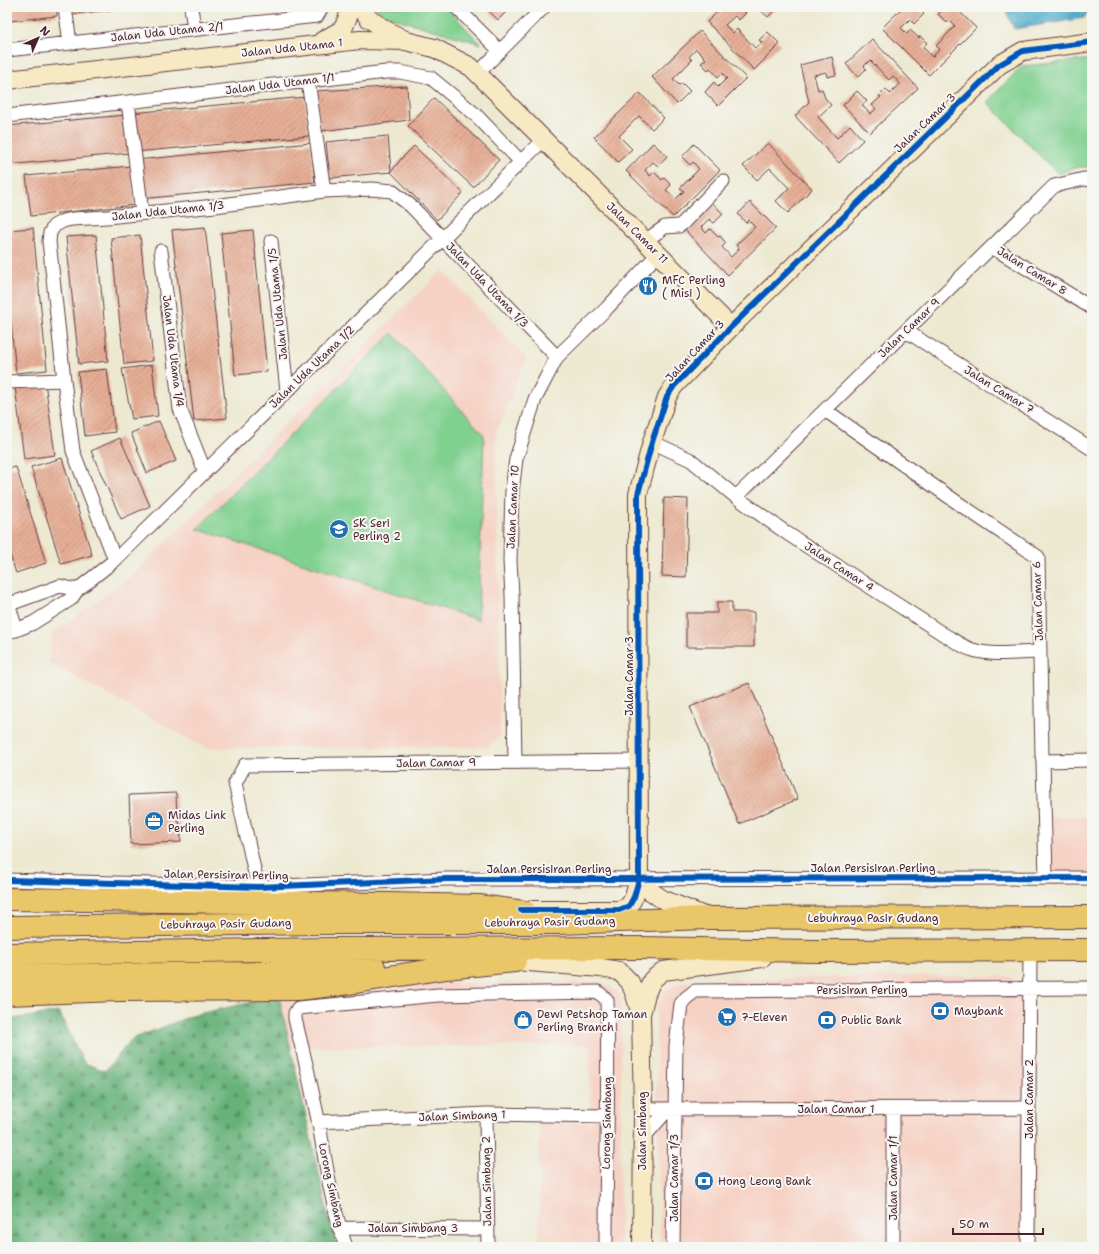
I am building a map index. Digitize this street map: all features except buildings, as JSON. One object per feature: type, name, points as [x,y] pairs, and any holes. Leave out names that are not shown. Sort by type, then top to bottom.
[{"type":"highway","points":[[7,899],[479,906],[521,910],[559,923]]},
{"type":"highway","name":"Lebuhraya Pasir Gudang","points":[[7,927],[326,923],[559,923],[708,918],[1092,917]]},
{"type":"highway","points":[[7,994],[118,990],[298,989],[343,984],[446,968],[641,948]]},
{"type":"highway","points":[[7,954],[328,949],[641,948],[814,951],[1092,950]]},
{"type":"highway","points":[[7,976],[256,973],[402,965],[446,968]]},
{"type":"street","points":[[65,7],[70,43]]},
{"type":"street","points":[[191,7],[194,29]]},
{"type":"street","name":"Jalan Uda Utama 2/1","points":[[7,50],[316,16],[322,7]]},
{"type":"street","points":[[316,45],[343,29],[352,7]]},
{"type":"street","points":[[356,7],[360,40]]},
{"type":"street","points":[[362,7],[368,18],[406,41]]},
{"type":"street","points":[[456,7],[500,51]]},
{"type":"street","points":[[478,74],[544,7]]},
{"type":"street","name":"Jalan Uda Utama 1","points":[[7,80],[360,40],[406,41],[434,48],[471,67],[544,139]]},
{"type":"street","name":"Jalan Camar 3","points":[[521,910],[619,910],[629,906],[634,897],[639,879],[638,494],[652,442],[667,397],[674,386],[731,327],[999,65],[1023,51],[1092,42]]},
{"type":"street","name":"Jalan Uda Utama 1/1","points":[[7,116],[386,72],[400,72],[431,78],[475,114],[521,162]]},
{"type":"street","points":[[308,81],[324,192]]},
{"type":"street","points":[[128,102],[142,213]]},
{"type":"street","name":"Jalan Camar 11","points":[[544,139],[731,327]]},
{"type":"street","name":"Jalan Uda Utama 1/2","points":[[11,631],[33,623],[71,599],[77,590],[116,560],[544,139]]},
{"type":"street","name":"Jalan Camar 9","points":[[736,497],[1054,186],[1084,180],[1092,180]]},
{"type":"street","points":[[645,241],[665,227],[679,226],[683,223],[723,181]]},
{"type":"street","name":"Jalan Uda Utama 1/3","points":[[116,560],[73,452],[49,241],[50,233],[54,226],[72,219],[215,206],[324,192],[372,189],[392,191],[411,206],[557,357]]},
{"type":"street","name":"Jalan Uda Utama 1/5","points":[[271,241],[287,391]]},
{"type":"street","name":"Jalan Camar 8","points":[[992,247],[1092,308]]},
{"type":"street","name":"Jalan Uda Utama 1/4","points":[[161,250],[180,408],[205,472]]},
{"type":"street","name":"Jalan Camar 10","points":[[515,762],[510,561],[512,491],[516,459],[535,399],[557,357],[607,308],[658,254]]},
{"type":"street","name":"Jalan Camar 7","points":[[906,331],[1092,449]]},
{"type":"street","points":[[7,382],[64,380]]},
{"type":"street","name":"Jalan Camar 6","points":[[825,410],[1038,557],[1046,878]]},
{"type":"street","name":"Jalan Camar 4","points":[[652,442],[691,460],[736,497],[801,542],[943,634],[969,649],[992,653],[1040,652]]},
{"type":"street","points":[[11,631],[8,601],[60,586],[77,590]]},
{"type":"street","points":[[1043,761],[1092,760]]},
{"type":"street","name":"Jalan Camar 9","points":[[258,887],[235,783],[238,775],[245,765],[639,761]]},
{"type":"street","name":"Jalan Persisiran Perling","points":[[7,880],[258,887],[447,879],[1092,878]]},
{"type":"street","points":[[639,879],[649,890],[662,899],[708,918]]},
{"type":"street","name":"Jalan Camar 2","points":[[1028,1247],[1030,950]]},
{"type":"street","points":[[641,1015],[646,994],[652,980],[663,971],[814,951]]},
{"type":"street","points":[[516,961],[601,968],[619,971],[630,982],[641,1015]]},
{"type":"street","name":"Persisiran Perling","points":[[695,991],[1092,988]]},
{"type":"street","name":"Jalan Camar 1/3","points":[[673,1247],[676,1045],[681,1004],[695,991]]},
{"type":"street","name":"Lorong Siambang","points":[[318,1122],[295,1019],[295,1013],[298,1008],[438,995],[598,992],[607,1000],[606,1247]]},
{"type":"street","name":"Jalan Simbang","points":[[641,1015],[643,1109],[642,1247]]},
{"type":"street","points":[[642,1086],[648,1096],[674,1109]]},
{"type":"street","name":"Jalan Camar 1","points":[[643,1109],[1029,1108]]},
{"type":"street","points":[[643,1138],[664,1114],[674,1109]]},
{"type":"street","name":"Jalan Camar 1/1","points":[[893,1109],[893,1247]]},
{"type":"street","name":"Jalan Simbang 1","points":[[318,1122],[486,1114],[606,1116]]},
{"type":"street","name":"Jalan Simbang 2","points":[[486,1114],[488,1247]]},
{"type":"street","name":"Lorong Simbang","points":[[318,1122],[339,1228],[346,1247]]},
{"type":"street","name":"Jalan Simbang 3","points":[[339,1228],[488,1229]]},
{"type":"shaded area","name":"SK Seri Perling 2","points":[[442,270],[526,358],[496,433],[500,736],[488,747],[206,748],[49,663],[52,634],[129,578]]},
{"type":"shaded area","points":[[1050,817],[1092,817],[1092,883],[1051,883]]},
{"type":"shaded area","points":[[886,976],[1009,976],[1034,1005],[1036,1247],[660,1247],[656,1008],[666,988],[682,982]]},
{"type":"shaded area","points":[[435,983],[603,983],[621,994],[620,1247],[539,1247],[539,1120],[591,1122],[590,1045],[291,1047],[279,996]]},
{"type":"green space","points":[[376,7],[446,7],[481,44],[383,15]]},
{"type":"green space","points":[[1092,59],[1092,167],[1078,167],[1058,174],[987,102],[1022,66]]},
{"type":"green space","points":[[392,333],[484,435],[478,620],[197,529]]},
{"type":"green space","points":[[279,996],[329,1219],[338,1247],[7,1247],[7,1020],[59,1012],[84,1063],[105,1071],[132,1039],[194,1015]]},
{"type":"water","points":[[1004,7],[1091,7],[1084,18],[1014,29]]},
{"type":"cycle path","points":[[521,910],[619,910],[629,906],[634,897],[639,879],[638,494],[652,442],[667,397],[674,386],[731,327],[999,65],[1023,51],[1092,42]]},
{"type":"cycle path","points":[[7,880],[258,887],[447,879],[1092,878]]},
{"type":"place","name":"MFC Perling ( Misi )","points":[[648,286]]},
{"type":"place","name":"SK Seri Perling 2","points":[[339,529]]},
{"type":"place","name":"Midas Link Perling","points":[[154,821]]},
{"type":"place","name":"Maybank","points":[[940,1011]]},
{"type":"place","name":"7-Eleven","points":[[727,1017]]},
{"type":"place","name":"Dewi Petshop Taman Perling Branch","points":[[523,1020]]},
{"type":"place","name":"Public Bank","points":[[827,1020]]},
{"type":"place","name":"Hong Leong Bank","points":[[704,1181]]}]
